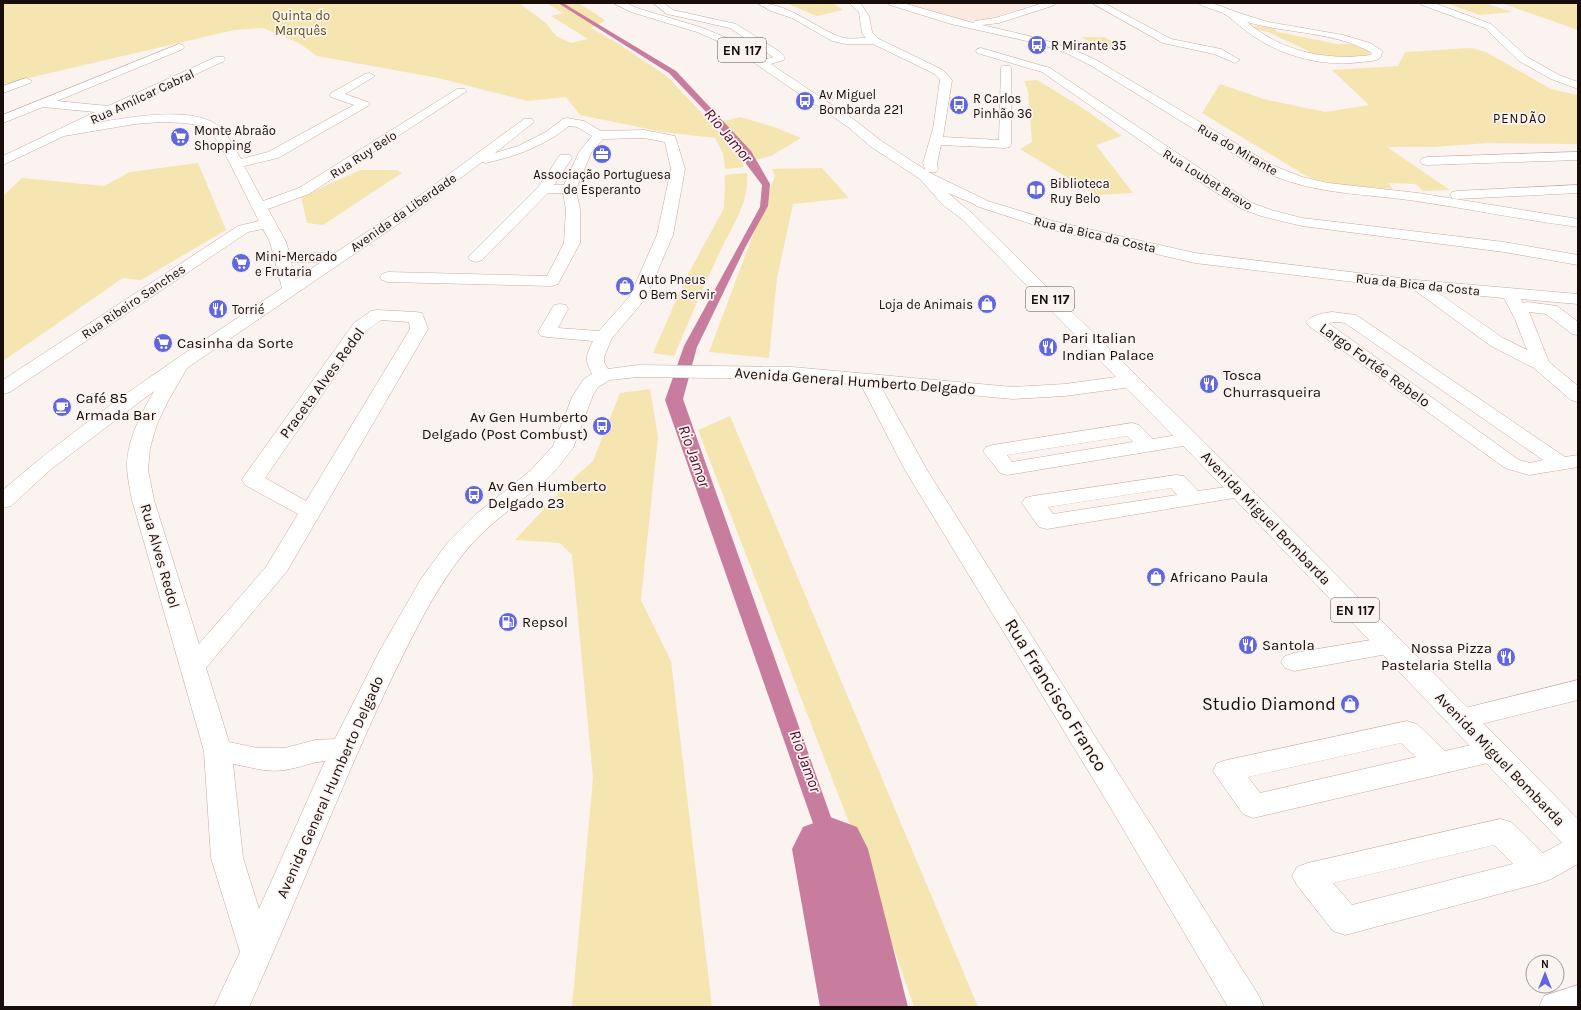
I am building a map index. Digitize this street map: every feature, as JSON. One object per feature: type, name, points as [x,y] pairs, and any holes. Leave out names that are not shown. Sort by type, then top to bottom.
[{"type":"street","name":"Avenida Miguel Bombarda","points":[[618,3],[634,10],[708,33],[735,46],[764,63],[852,124],[875,143],[928,173],[958,193],[987,200]]},
{"type":"street","points":[[658,3],[670,12],[733,26],[780,58],[764,63]]},
{"type":"street","points":[[762,3],[795,16],[836,39],[846,41],[875,40]]},
{"type":"street","points":[[854,3],[861,7],[864,12],[867,33],[875,40],[939,72],[946,80],[936,141],[928,173]]},
{"type":"street","name":"Rua do Mirante","points":[[893,3],[936,17],[965,24],[997,26],[1070,51],[1094,63],[1267,168],[1291,178],[1315,185],[1417,197],[1578,223]]},
{"type":"street","points":[[997,26],[1052,3]]},
{"type":"street","points":[[1097,3],[1167,41],[1217,51],[1235,60]]},
{"type":"street","points":[[1204,3],[1233,16],[1270,25],[1353,40],[1371,47],[1377,52],[1376,57],[1342,62],[1301,56],[1266,41],[1247,29],[1233,16]]},
{"type":"street","points":[[1425,3],[1488,26],[1524,59],[1555,77],[1578,86]]},
{"type":"street","points":[[1247,29],[1249,26],[1270,25]]},
{"type":"street","points":[[3,119],[179,47]]},
{"type":"street","name":"Rua Loubet Bravo","points":[[981,51],[1046,70],[1205,179],[1247,206],[1266,213],[1302,222],[1504,247],[1578,260]]},
{"type":"street","name":"Rua Amílcar Cabral","points":[[64,132],[220,59]]},
{"type":"street","points":[[936,141],[1005,144],[1006,68]]},
{"type":"street","points":[[237,164],[273,155],[364,104],[335,95],[369,76]]},
{"type":"street","points":[[3,90],[26,81]]},
{"type":"street","name":"Rua Ruy Belo","points":[[260,207],[304,191],[461,91]]},
{"type":"street","points":[[42,102],[110,110]]},
{"type":"street","points":[[3,161],[25,149],[64,132],[135,120],[160,118],[206,123],[217,131],[237,164],[278,242],[291,290]]},
{"type":"street","name":"Avenida da Liberdade","points":[[3,501],[44,466],[154,382],[180,366],[336,258],[405,213],[528,122]]},
{"type":"street","name":"Avenida da Liberdade","points":[[474,163],[523,149],[550,135],[567,122],[580,124],[599,135]]},
{"type":"street","points":[[388,277],[552,281],[572,243],[573,210],[569,189],[585,152],[599,135],[644,134],[671,139],[678,169],[665,235],[638,298],[604,337],[595,357],[595,362],[602,376]]},
{"type":"street","points":[[1427,161],[1578,156]]},
{"type":"street","points":[[476,257],[544,189],[565,158]]},
{"type":"street","name":"Avenida Miguel Bombarda","points":[[928,173],[948,202],[968,217],[1189,439],[1578,839]]},
{"type":"street","points":[[544,189],[569,189]]},
{"type":"street","points":[[1417,197],[1578,189]]},
{"type":"street","points":[[1516,214],[1499,208],[1494,201],[1500,196],[1519,192]]},
{"type":"street","points":[[968,217],[966,211],[968,208],[987,200]]},
{"type":"street","name":"Rua da Bica da Costa","points":[[987,200],[1049,225],[1195,258],[1416,285],[1513,300],[1578,299]]},
{"type":"street","name":"Rua Ribeiro Sanches","points":[[3,388],[243,229],[268,223]]},
{"type":"street","points":[[282,257],[336,258]]},
{"type":"street","points":[[1416,285],[1497,342],[1541,364],[1578,396]]},
{"type":"street","points":[[1513,300],[1551,310],[1578,330]]},
{"type":"street","points":[[1513,300],[1524,319],[1541,364]]},
{"type":"street","points":[[560,309],[547,332],[604,337]]},
{"type":"street","name":"Praceta Alves Redol","points":[[193,667],[274,571],[310,512],[419,329],[416,317],[377,315],[360,327],[253,480],[310,512]]},
{"type":"street","name":"Largo Fortée Rebelo","points":[[1341,317],[1350,319],[1570,463],[1529,469],[1512,464],[1315,322],[1322,319],[1341,317]]},
{"type":"street","points":[[1497,342],[1524,347],[1533,345]]},
{"type":"street","name":"Rua Alves Redol","points":[[180,366],[152,415],[144,433],[137,461],[143,500],[218,751],[228,858],[257,952]]},
{"type":"street","name":"Avenida General Humberto Delgado","points":[[231,1007],[257,952],[344,749],[392,652],[429,584],[456,547],[483,520],[538,476],[563,448],[583,395],[591,383],[602,376],[623,372],[661,371],[792,373],[1013,393],[1065,390],[1131,381]]},
{"type":"street","name":"Rua Francisco Franco","points":[[868,380],[916,470],[1247,1007]]},
{"type":"street","points":[[1148,446],[1132,429],[993,451],[1006,468],[1148,446],[1189,439]]},
{"type":"street","points":[[1193,499],[1176,481],[1033,503],[1047,522],[1193,499],[1240,491]]},
{"type":"street","points":[[1294,662],[1389,646]]},
{"type":"street","points":[[1461,719],[1578,690]]},
{"type":"street","points":[[1439,763],[1407,731],[1227,771],[1252,806],[1492,751]]},
{"type":"street","points":[[218,751],[257,759],[285,759],[315,751],[344,749]]},
{"type":"street","points":[[1540,870],[1500,831],[1308,876],[1345,922],[1540,870],[1578,849]]},
{"type":"street","points":[[1556,1007],[1578,1000]]},
{"type":"shaded area","points":[[904,3],[1036,3],[984,21],[966,21]]},
{"type":"green space","name":"Quinta do Marquês","points":[[3,3],[519,3],[546,23],[556,36],[571,43],[588,39],[551,16],[563,13],[548,4],[578,3],[605,21],[591,28],[619,44],[668,77],[724,137],[727,137],[716,123],[740,117],[774,127],[801,138],[771,156],[743,163],[744,167],[725,169],[723,153],[715,138],[663,132],[580,115],[566,97],[528,101],[438,78],[317,56],[299,43],[263,28],[234,30],[3,84]]},
{"type":"green space","points":[[786,3],[833,3],[843,10],[817,16]]},
{"type":"green space","points":[[1446,3],[1485,3],[1512,12],[1480,15]]},
{"type":"green space","points":[[1501,3],[1578,3],[1578,30]]},
{"type":"green space","points":[[1256,26],[1271,27],[1278,32],[1337,44],[1350,44],[1369,50],[1370,57],[1356,58],[1304,54],[1309,51],[1268,32],[1253,29]]},
{"type":"green space","points":[[1081,37],[1104,37],[1120,46],[1111,49],[1101,48]]},
{"type":"green space","points":[[1471,48],[1486,52],[1551,89],[1578,95],[1578,144],[1488,143],[1433,147],[1387,147],[1450,190],[1423,191],[1416,184],[1388,183],[1393,189],[1333,184],[1308,177],[1202,113],[1220,84],[1267,100],[1325,112],[1369,105],[1332,70],[1398,66],[1405,52]]},
{"type":"green space","points":[[1037,80],[1078,105],[1122,136],[1096,145],[1133,193],[1096,195],[1020,149],[1032,142],[1028,91],[1024,81]]},
{"type":"green space","points":[[198,163],[226,230],[141,280],[123,278],[3,361],[3,196],[22,178],[104,186],[130,172]]},
{"type":"green space","points":[[822,168],[849,198],[793,204],[777,278],[769,358],[709,352],[775,176],[772,169]]},
{"type":"green space","points":[[360,170],[397,170],[402,173],[323,225],[307,223],[301,197]]},
{"type":"green space","points":[[747,173],[747,185],[742,207],[711,270],[674,356],[653,353],[685,280],[724,208],[725,175]]},
{"type":"green space","points":[[650,389],[658,437],[641,600],[671,661],[712,1007],[572,1007],[593,778],[572,555],[560,543],[515,540],[566,485],[593,461],[620,393]]},
{"type":"green space","points":[[730,416],[978,1007],[914,1007],[863,859],[698,430]]},
{"type":"water","points":[[558,3],[563,3],[676,71],[751,151],[770,184],[768,206],[745,248],[697,347],[683,399],[856,888],[882,972],[881,1007],[861,1007],[863,983],[837,892],[665,400],[684,346],[760,207],[762,185],[747,165],[739,151],[708,114],[669,73]]},
{"type":"waterway","name":"Rio Jamor","points":[[830,849],[864,1007]]},
{"type":"place","name":"R Mirante 35","points":[[1037,45]]},
{"type":"place","name":"Av Miguel Bombarda 221","points":[[805,101]]},
{"type":"place","name":"R Carlos Pinhão 36","points":[[959,105]]},
{"type":"place","name":"Monte Abraão Shopping","points":[[180,137]]},
{"type":"place","name":"Associação Portuguesa de Esperanto","points":[[602,154]]},
{"type":"place","name":"Biblioteca Ruy Belo","points":[[1036,190]]},
{"type":"place","name":"Mini-Mercado e Frutaria","points":[[241,263]]},
{"type":"place","name":"Auto Pneus O Bem Servir","points":[[625,286]]},
{"type":"place","name":"Loja de Animais","points":[[987,304]]},
{"type":"place","name":"Torrié","points":[[218,309]]},
{"type":"place","name":"Casinha da Sorte","points":[[163,343]]},
{"type":"place","name":"Pari Italian Indian Palace","points":[[1048,347]]},
{"type":"place","name":"Tosca Churrasqueira","points":[[1209,384]]},
{"type":"place","name":"Café 85 Armada Bar","points":[[62,407]]},
{"type":"place","name":"Av Gen Humberto Delgado (Post Combust)","points":[[602,426]]},
{"type":"place","name":"Av Gen Humberto Delgado 23","points":[[474,495]]},
{"type":"place","name":"Africano Paula","points":[[1156,577]]},
{"type":"place","name":"Repsol","points":[[508,622]]},
{"type":"place","name":"Santola","points":[[1248,645]]},
{"type":"place","name":"Nossa Pizza Pastelaria Stella","points":[[1506,657]]},
{"type":"place","name":"Studio Diamond","points":[[1350,704]]},
{"type":"district","name":"PENDÃO","points":[[1520,118]]}]
